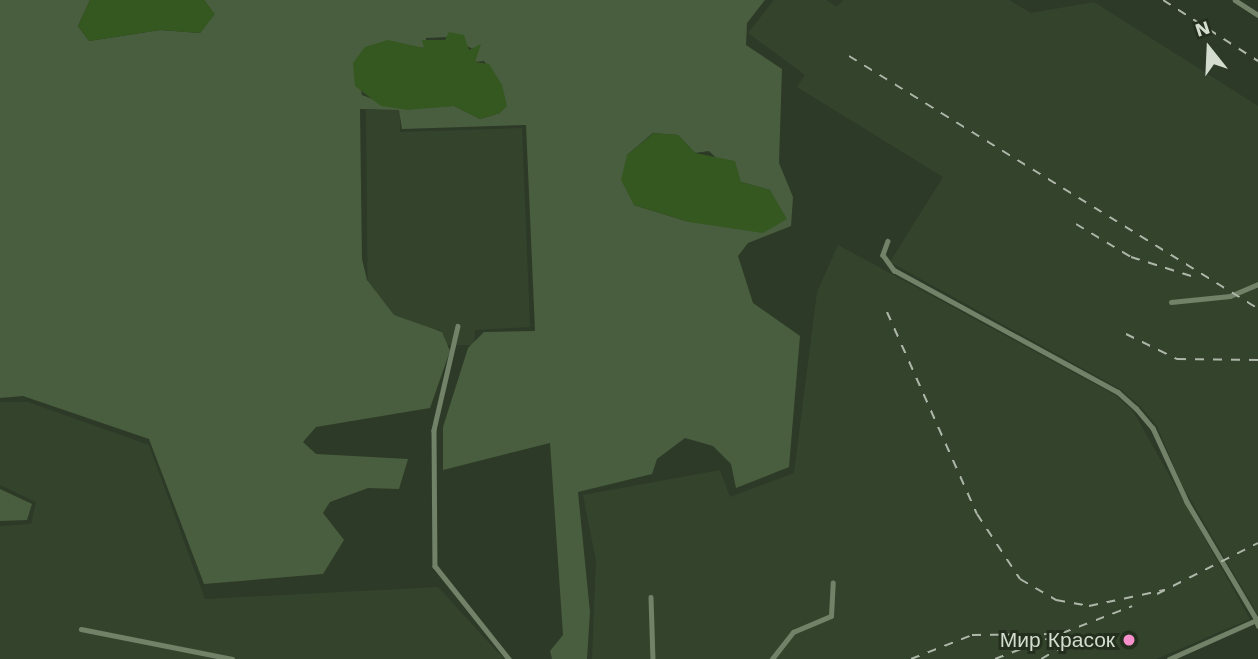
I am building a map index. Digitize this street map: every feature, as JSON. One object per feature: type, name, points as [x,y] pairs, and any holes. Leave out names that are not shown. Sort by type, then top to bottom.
[{"type":"street","points":[[1235,0],[1258,15]]},
{"type":"street","points":[[888,241],[883,255],[894,270],[1118,392],[1153,428],[1182,493],[1257,622],[1169,659]]},
{"type":"street","points":[[1171,302],[1230,296],[1258,284]]},
{"type":"street","points":[[458,326],[434,430],[435,566],[509,659]]},
{"type":"street","points":[[772,659],[793,632],[831,616],[833,583]]},
{"type":"street","points":[[651,597],[653,659]]},
{"type":"street","points":[[81,629],[232,659]]},
{"type":"shaded area","points":[[0,0],[90,0],[78,26],[89,41],[160,30],[200,33],[214,14],[204,0],[765,0],[747,23],[746,45],[782,69],[779,163],[793,197],[791,226],[748,243],[738,256],[753,303],[800,336],[789,467],[736,488],[731,464],[713,446],[685,438],[657,459],[652,474],[578,492],[590,612],[587,659],[552,659],[550,651],[563,635],[550,443],[443,470],[443,427],[468,348],[484,332],[535,331],[526,125],[402,129],[399,110],[360,109],[362,259],[367,280],[394,315],[442,332],[450,351],[430,408],[316,427],[303,442],[316,454],[408,459],[399,489],[368,488],[330,502],[323,513],[344,540],[323,574],[204,584],[149,439],[23,396],[0,398]],"holes":[[[448,37],[477,51],[475,62],[484,61],[502,86],[500,113],[480,119],[454,106],[393,107],[362,95],[355,65],[365,48],[385,43],[425,48],[426,38]],[[653,133],[678,135],[695,153],[709,151],[741,182],[770,190],[777,206],[689,222],[634,205],[627,155]]]},
{"type":"shaded area","points":[[90,0],[204,0],[215,14],[200,33],[160,30],[89,41],[78,26]]},
{"type":"shaded area","points":[[774,0],[826,0],[837,7],[843,0],[1009,0],[1031,13],[1094,2],[1258,106],[1258,615],[1181,483],[1157,426],[1140,406],[1120,389],[890,262],[943,177],[797,87],[805,75],[748,33]]},
{"type":"shaded area","points":[[449,32],[464,35],[469,50],[481,44],[475,62],[489,64],[502,85],[507,106],[500,113],[480,119],[454,106],[408,110],[381,106],[355,86],[353,63],[365,47],[388,40],[424,48],[422,40],[445,40]]},
{"type":"shaded area","points":[[366,110],[400,110],[400,132],[522,128],[530,327],[475,330],[474,345],[442,345],[441,330],[368,328]]},
{"type":"shaded area","points":[[654,133],[678,135],[695,153],[735,161],[741,182],[770,190],[787,219],[763,233],[689,222],[634,205],[621,180],[627,155]]},
{"type":"shaded area","points":[[838,245],[1115,395],[1133,411],[1250,619],[1156,659],[592,659],[596,561],[583,495],[720,470],[730,497],[794,473],[817,292]]},
{"type":"shaded area","points":[[0,402],[28,402],[149,445],[205,599],[438,587],[504,659],[0,659],[0,526],[31,524],[36,502],[0,485]]},
{"type":"shaded area","points":[[0,489],[32,504],[27,520],[0,521]]},
{"type":"railway","points":[[1163,0],[1258,61]]},
{"type":"railway","points":[[849,56],[1258,309]]},
{"type":"railway","points":[[1076,224],[1131,257],[1191,276]]},
{"type":"railway","points":[[887,312],[977,514],[1020,579],[1056,600],[1089,606],[1164,590]]},
{"type":"railway","points":[[1126,334],[1177,359],[1258,360]]},
{"type":"railway","points":[[1157,594],[1258,543]]},
{"type":"railway","points":[[995,659],[1132,606]]},
{"type":"railway","points":[[911,659],[972,635],[1051,634]]},
{"type":"railway","points":[[1041,659],[1083,635]]},
{"type":"place","name":"Мир Красок","points":[[1129,640]]}]
